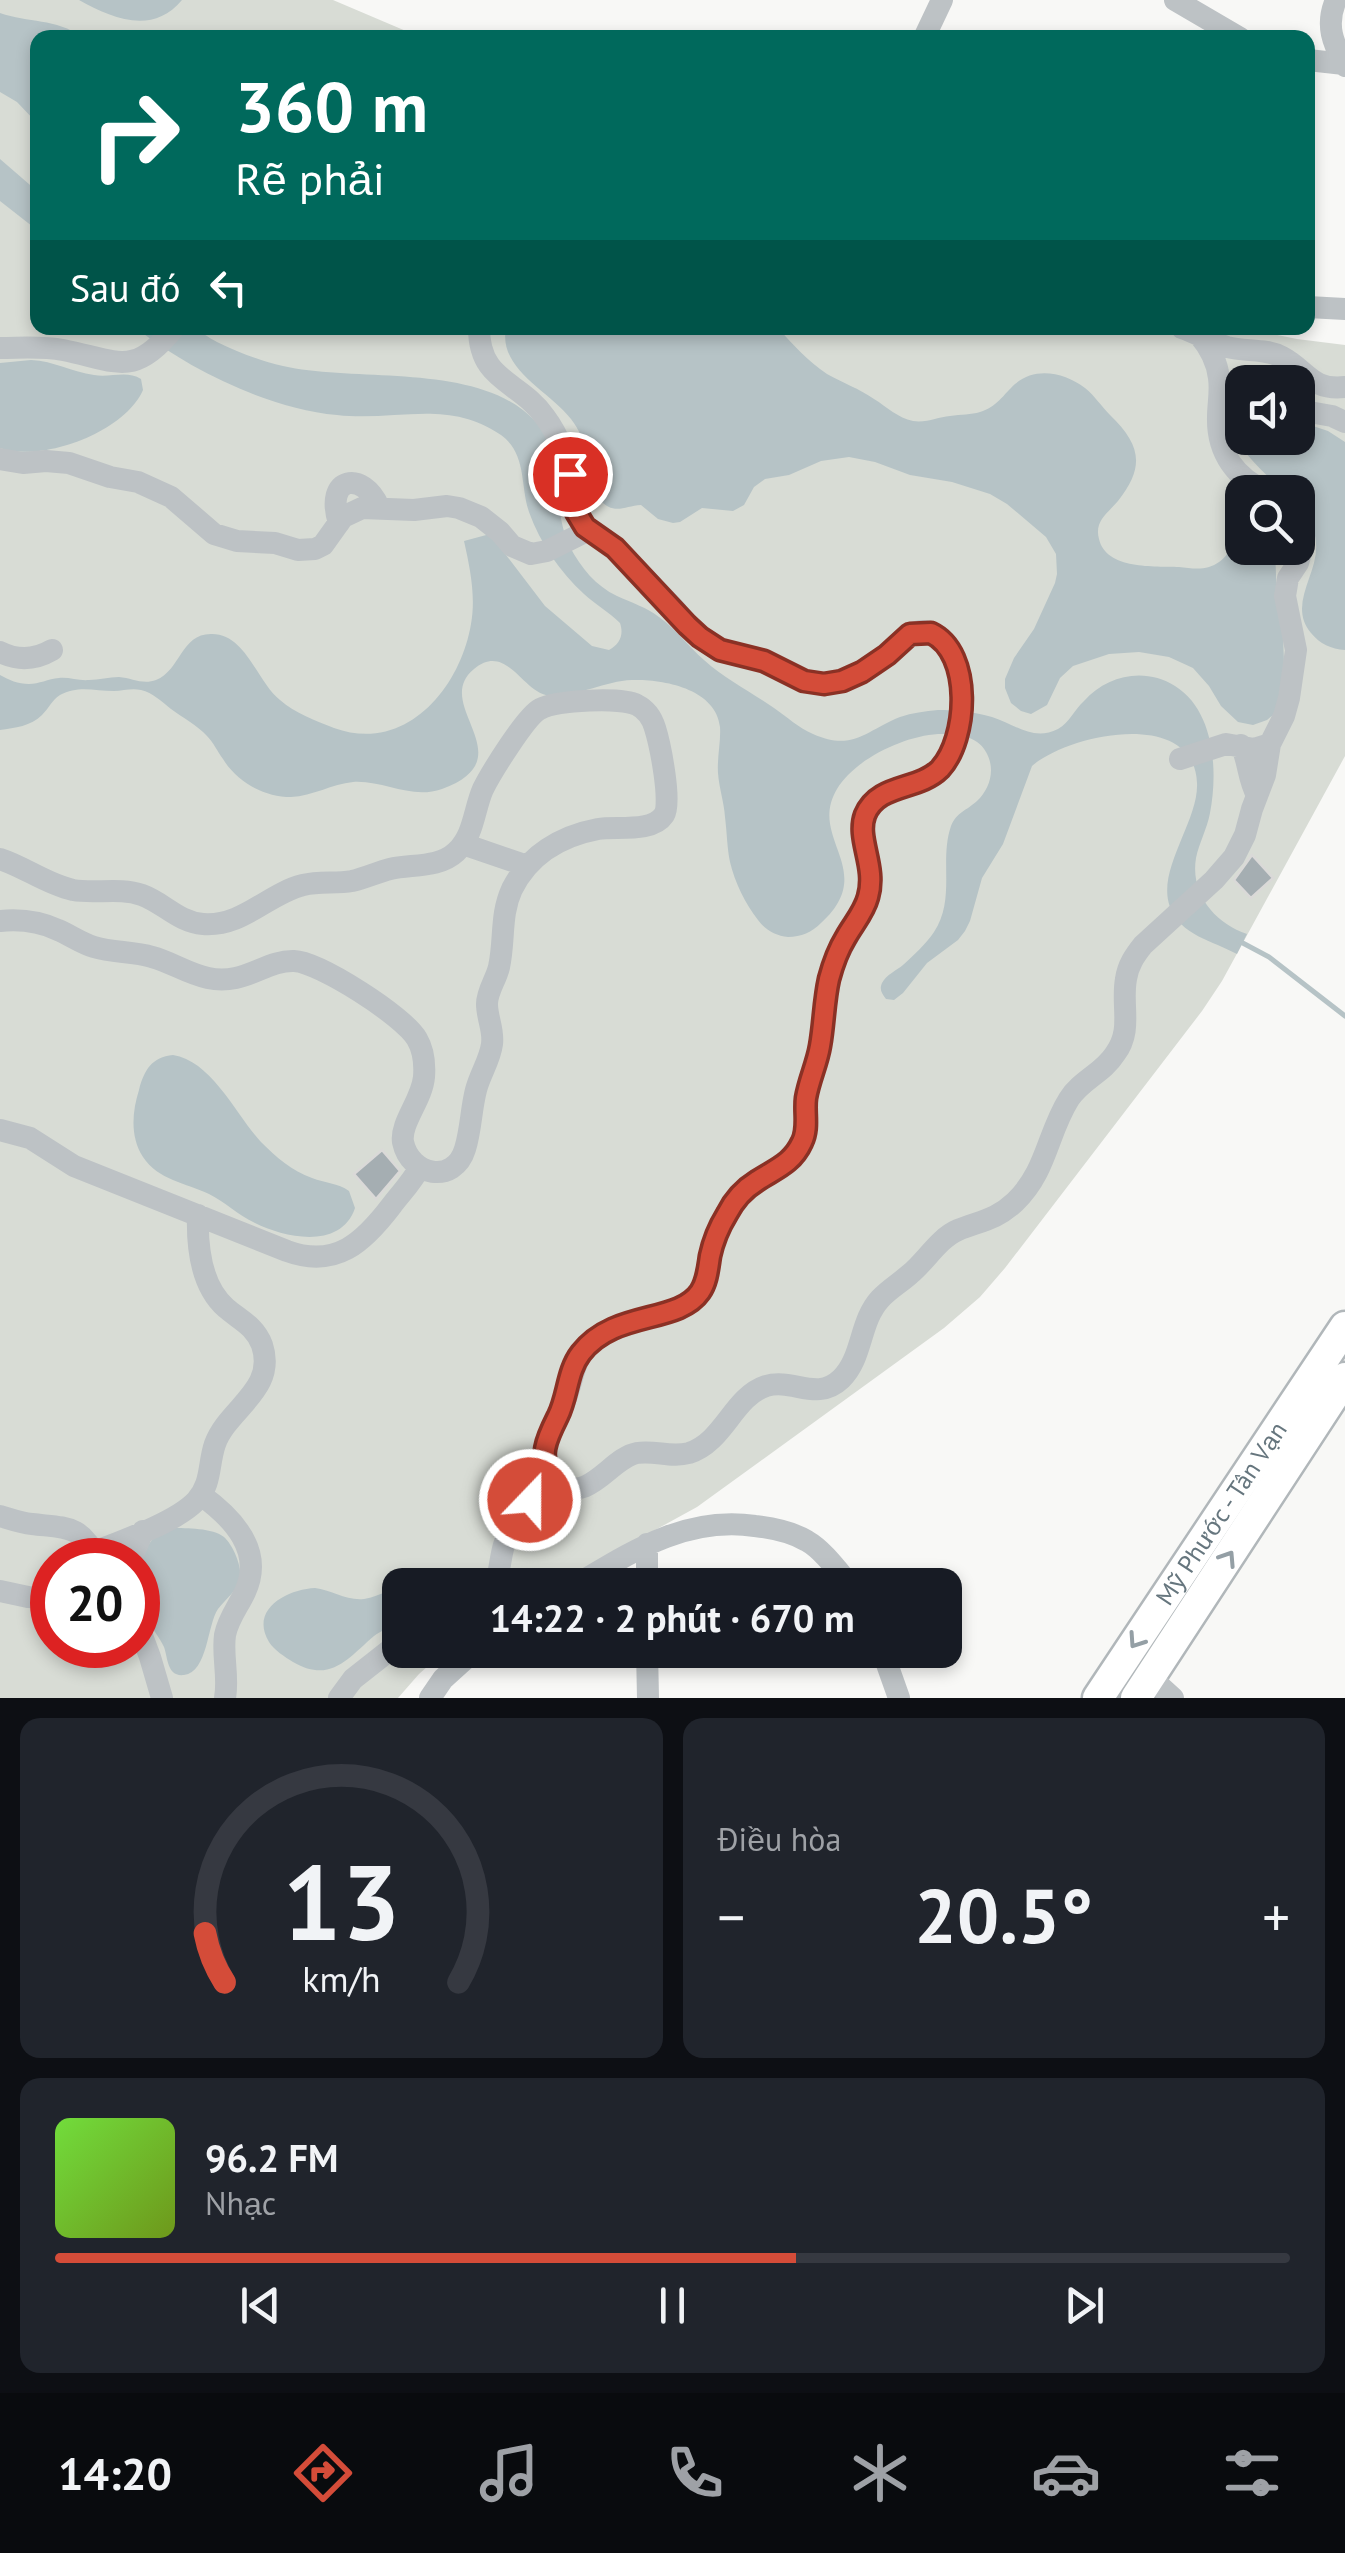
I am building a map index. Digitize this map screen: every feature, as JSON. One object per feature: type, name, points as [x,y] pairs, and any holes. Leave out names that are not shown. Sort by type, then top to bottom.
[{"type":"main road","name":"Mỹ Phước - Tân Vạn","points":[[1098,1698],[1345,1327]]},
{"type":"main road","name":"Mỹ Phước - Tân Vạn","points":[[1143,1688],[1345,1378]]},
{"type":"street","points":[[928,30],[942,0]]},
{"type":"street","points":[[1175,0],[1226,30]]},
{"type":"street","points":[[1336,0],[1331,11],[1332,41],[1344,65]]},
{"type":"street","points":[[1315,61],[1344,65]]},
{"type":"street","points":[[1315,307],[1345,309]]},
{"type":"street","points":[[480,335],[481,350],[491,370],[537,406],[564,454],[576,512],[568,541]]},
{"type":"street","points":[[1195,335],[1212,352],[1225,386]]},
{"type":"street","points":[[1201,335],[1233,348],[1275,354],[1317,384],[1345,387]]},
{"type":"street","points":[[0,348],[45,347],[125,362],[142,358],[167,336]]},
{"type":"street","points":[[1225,413],[1218,428],[1225,454]]},
{"type":"street","points":[[1315,413],[1345,422]]},
{"type":"street","points":[[0,459],[69,463],[150,486],[180,504],[204,528],[225,539],[315,549],[326,542],[338,523],[336,494],[346,483],[370,492],[379,507],[459,508],[490,524],[518,550],[531,554],[568,541],[615,548],[710,644],[732,655],[764,661],[804,681],[842,681],[874,665],[910,634],[924,632],[947,644],[961,682],[962,706],[956,736],[945,762],[932,776],[884,794],[866,813],[862,830],[871,870],[869,895],[839,950],[829,980],[802,1142],[791,1160],[754,1183],[735,1201],[718,1231],[706,1281],[697,1296],[675,1309],[614,1327],[583,1350],[545,1444],[545,1466],[553,1479],[576,1488],[599,1479],[619,1460],[634,1453],[687,1453],[712,1440],[738,1408],[762,1388],[784,1384],[814,1391],[842,1379],[855,1357],[866,1319],[880,1299],[950,1234],[998,1216],[1030,1185],[1071,1095],[1108,1063],[1121,1044],[1127,1023],[1124,990],[1129,966],[1143,944],[1225,869],[1240,846],[1265,774],[1270,744],[1287,706],[1295,639],[1285,596],[1288,578],[1296,565]]},
{"type":"street","points":[[0,652],[27,659],[52,650]]},
{"type":"street","points":[[0,860],[66,888],[130,892],[184,920],[217,924],[242,917],[291,888],[316,882],[348,882],[450,856],[463,844],[484,788],[522,725],[545,706],[576,701],[630,702],[646,711],[656,732],[668,803],[664,815],[649,826],[598,829],[548,848],[527,866],[513,888],[504,913],[498,969],[487,1003],[492,1042],[477,1085],[464,1152],[444,1172],[433,1173],[420,1167],[408,1154],[402,1138],[423,1086],[422,1051],[409,1028],[360,990],[298,961],[278,963],[236,978],[206,978],[157,958],[97,948],[42,923],[0,920]]},
{"type":"street","points":[[1180,759],[1230,746],[1254,750],[1270,744]]},
{"type":"street","points":[[1230,746],[1247,761],[1257,795]]},
{"type":"street","points":[[463,844],[527,866]]},
{"type":"street","points":[[0,1130],[30,1138],[74,1166],[300,1256],[329,1256],[368,1236],[420,1167]]},
{"type":"street","points":[[130,1538],[184,1511],[201,1495],[209,1478],[215,1444],[257,1390],[265,1362],[257,1335],[224,1307],[211,1288],[199,1245],[198,1215]]},
{"type":"street","points":[[499,1568],[510,1528],[530,1500],[553,1479]]},
{"type":"street","points":[[201,1495],[242,1534],[252,1562],[249,1582],[226,1630],[225,1698]]},
{"type":"street","points":[[0,1516],[68,1528],[83,1538]]},
{"type":"street","points":[[605,1568],[672,1533],[740,1524],[771,1528],[810,1542],[834,1568]]},
{"type":"street","points":[[140,1538],[143,1531]]},
{"type":"street","points":[[647,1544],[647,1568]]},
{"type":"street","points":[[0,1591],[30,1597]]},
{"type":"street","points":[[339,1698],[353,1678],[382,1656]]},
{"type":"street","points":[[153,1668],[162,1698]]},
{"type":"street","points":[[430,1698],[455,1668]]},
{"type":"street","points":[[648,1668],[648,1698]]},
{"type":"street","points":[[888,1668],[899,1698]]},
{"type":"street","points":[[1143,1688],[1173,1698]]},
{"type":"shaded area","points":[[0,0],[333,0],[404,30],[30,30],[30,335],[1278,335],[1345,345],[1345,756],[1202,1011],[980,1297],[944,1328],[697,1507],[586,1568],[382,1568],[382,1668],[426,1668],[398,1698],[0,1698]]},
{"type":"shaded area","points":[[79,0],[182,0],[158,18],[145,21],[105,13]]},
{"type":"shaded area","points":[[0,13],[70,30],[30,30],[30,116],[0,92]]},
{"type":"shaded area","points":[[0,159],[30,185],[30,225],[0,201]]},
{"type":"shaded area","points":[[145,335],[205,335],[241,353],[283,366],[451,382],[484,390],[512,403],[536,422],[545,435],[551,449],[564,531],[574,555],[590,576],[609,592],[659,617],[729,679],[803,729],[827,739],[849,740],[900,717],[938,710],[978,714],[1024,731],[1049,733],[1066,723],[1093,692],[1115,680],[1151,677],[1175,686],[1188,697],[1206,726],[1213,761],[1210,813],[1196,858],[1197,884],[1215,915],[1247,934],[1237,954],[1189,931],[1170,907],[1169,877],[1192,813],[1197,783],[1191,759],[1175,744],[1153,736],[1099,737],[1049,754],[1032,766],[1003,844],[982,878],[965,931],[927,963],[894,1000],[886,999],[882,983],[916,953],[941,919],[951,826],[982,796],[990,778],[986,752],[965,737],[938,734],[910,739],[868,759],[845,778],[830,807],[844,887],[837,904],[818,926],[788,937],[761,924],[732,870],[719,779],[720,727],[716,714],[699,695],[673,684],[632,680],[552,696],[532,688],[506,665],[486,662],[463,683],[462,699],[478,747],[477,762],[466,776],[431,792],[353,782],[291,797],[261,791],[236,775],[199,728],[153,695],[137,689],[67,692],[33,722],[0,730],[0,675],[29,684],[63,678],[151,681],[164,675],[194,639],[212,634],[234,642],[272,692],[306,716],[360,734],[384,732],[406,724],[442,692],[455,671],[465,648],[472,614],[472,582],[464,541],[490,534],[545,606],[592,646],[609,650],[620,639],[620,623],[575,585],[545,546],[529,512],[519,461],[501,435],[461,417],[441,414],[359,416],[310,411],[230,385]]},
{"type":"shaded area","points":[[506,335],[785,335],[827,374],[913,421],[986,410],[1015,384],[1032,375],[1060,375],[1077,383],[1120,426],[1136,456],[1133,477],[1098,527],[1103,549],[1121,561],[1145,566],[1198,569],[1212,566],[1225,555],[1225,565],[1276,565],[1284,663],[1273,715],[1253,725],[1238,722],[1193,668],[1169,657],[1139,652],[1109,654],[1073,666],[1060,678],[1047,705],[1031,714],[1021,711],[1011,703],[1005,679],[1055,583],[1056,554],[1046,537],[1007,504],[952,482],[910,475],[849,457],[821,461],[789,475],[765,479],[754,487],[744,505],[733,511],[702,508],[673,523],[658,519],[641,505],[610,507],[592,489],[586,450],[571,419],[527,378],[510,355]]},
{"type":"shaded area","points":[[31,360],[94,375],[136,376],[141,379],[143,390],[119,419],[80,440],[38,451],[0,448],[0,363]]},
{"type":"shaded area","points":[[1315,427],[1345,442],[1345,650],[1322,643],[1304,622],[1302,611],[1316,555],[1315,475],[1267,475],[1248,455],[1315,455]]},
{"type":"shaded area","points":[[173,1055],[200,1067],[261,1142],[285,1163],[349,1191],[355,1208],[348,1221],[325,1235],[281,1233],[255,1223],[215,1197],[164,1176],[149,1165],[134,1133],[137,1098],[150,1066]]},
{"type":"shaded area","points":[[172,1528],[219,1534],[231,1545],[240,1573],[236,1588],[214,1616],[198,1666],[184,1675],[174,1673],[169,1666],[160,1640],[160,1538],[154,1538]]},
{"type":"shaded area","points":[[304,1589],[358,1599],[382,1593],[382,1631],[347,1660],[328,1669],[306,1668],[287,1658],[271,1645],[264,1620],[274,1603]]},
{"type":"building","points":[[1252,855],[1273,878],[1251,898],[1234,880]]},
{"type":"building","points":[[382,1150],[400,1171],[376,1199],[354,1174]]},
{"type":"waterway","points":[[1239,941],[1269,957],[1345,1016]]},
{"type":"route","points":[[530,1500],[553,1479],[545,1466],[545,1444],[583,1350],[614,1327],[675,1309],[697,1296],[706,1281],[718,1231],[735,1201],[797,1152],[806,1132],[807,1094],[819,1052],[833,965],[869,895],[871,870],[863,821],[876,799],[939,770],[953,745],[962,706],[955,660],[947,644],[931,633],[910,634],[862,672],[824,684],[794,678],[764,661],[720,650],[687,625],[615,548],[585,527],[576,512],[570,474]]}]
